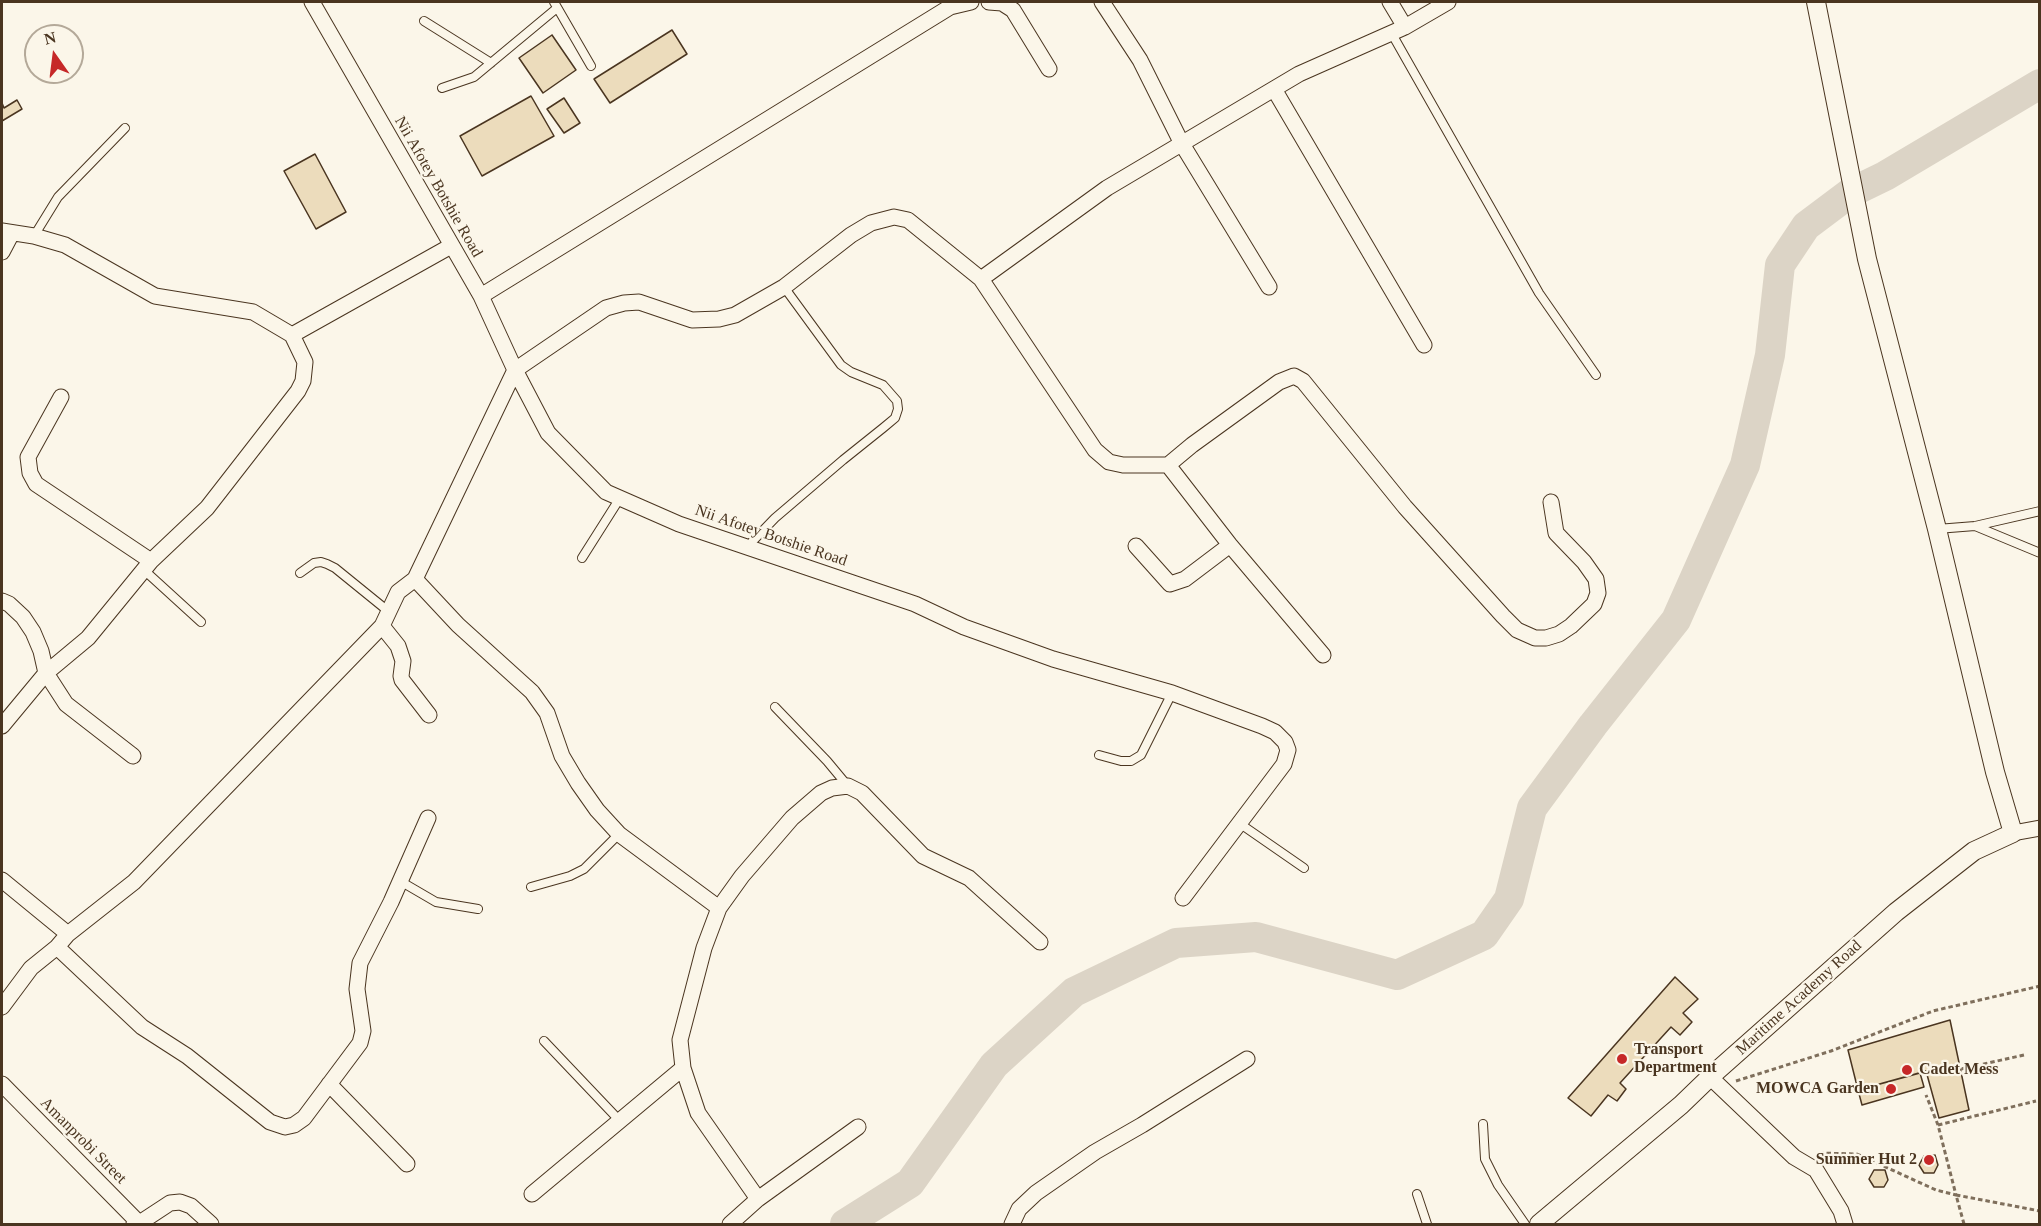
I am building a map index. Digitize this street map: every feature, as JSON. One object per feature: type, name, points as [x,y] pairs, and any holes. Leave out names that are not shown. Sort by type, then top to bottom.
[{"type":"street","name":"Nii Afotey Botshie Road","points":[[312,2],[481,296],[515,370],[548,433],[606,492],[679,524],[915,604],[964,627],[1053,659],[1172,693],[1262,726],[1275,732],[1285,742],[1288,750],[1284,764],[1183,898]]},
{"type":"street","points":[[481,296],[950,7],[971,2]]},
{"type":"street","points":[[989,2],[1002,3],[1013,10],[1049,69]]},
{"type":"street","points":[[1101,2],[1140,60],[1182,144],[1269,287]]},
{"type":"street","points":[[1390,2],[1398,31]]},
{"type":"street","points":[[981,279],[1107,188],[1299,74],[1398,31],[1448,2]]},
{"type":"street","points":[[1816,2],[1861,232],[1937,529],[1995,772],[2013,834],[2039,830]]},
{"type":"street","points":[[1274,89],[1424,345]]},
{"type":"street","points":[[2,1007],[32,968],[57,947],[68,934],[134,882],[382,626],[398,592],[415,579],[515,370],[606,308],[639,302],[692,320],[719,319],[735,315],[784,287],[851,235],[871,223],[894,218],[908,220],[981,279],[1095,450],[1109,462],[1123,465],[1168,465],[1279,382],[1294,375],[1303,381],[1405,507],[1503,616],[1517,630],[1536,638],[1559,634],[1571,626],[1594,604],[1598,593],[1596,579],[1584,562],[1556,533],[1551,502]]},
{"type":"street","points":[[2,252],[7,232],[34,236],[65,245],[155,296],[253,312],[292,335],[305,362],[303,381],[297,391],[207,508],[147,565],[88,638],[46,673],[2,726]]},
{"type":"street","points":[[292,335],[451,246]]},
{"type":"street","points":[[61,397],[28,458],[27,466],[30,473],[36,484],[147,565]]},
{"type":"street","points":[[1168,465],[1230,545],[1323,655]]},
{"type":"street","points":[[1136,546],[1170,584],[1185,579],[1230,545]]},
{"type":"street","points":[[415,579],[458,625],[532,692],[547,713],[562,756],[578,783],[597,810],[619,834],[719,908]]},
{"type":"street","points":[[2,601],[9,604],[23,617],[33,632],[41,651],[46,673],[66,704],[133,756]]},
{"type":"street","points":[[382,626],[398,646],[403,661],[402,680],[429,715]]},
{"type":"street","points":[[758,1199],[698,1113],[683,1068],[680,1040],[704,948],[719,908],[742,876],[792,818],[820,793],[832,788],[848,786],[862,793],[923,856],[969,878],[1040,942]]},
{"type":"street","points":[[57,947],[142,1027],[187,1056],[277,1126],[294,1125],[304,1118],[360,1044],[363,1031],[357,989],[360,963],[428,818]]},
{"type":"street","name":"Maritime Academy Road","points":[[1539,1224],[1681,1105],[1715,1081],[1896,912],[1974,851],[2013,834]]},
{"type":"street","points":[[2,880],[68,934]]},
{"type":"street","points":[[1012,1224],[1019,1209],[1036,1193],[1095,1152],[1247,1059]]},
{"type":"street","points":[[532,1194],[683,1068]]},
{"type":"street","points":[[1715,1081],[1790,1153],[1816,1170],[1841,1211],[1845,1224]]},
{"type":"street","name":"Amanprobi Street","points":[[2,1084],[135,1220],[136,1224]]},
{"type":"street","points":[[329,1084],[407,1164]]},
{"type":"street","points":[[730,1224],[758,1199],[858,1127]]},
{"type":"street","points":[[136,1224],[170,1203],[180,1202],[191,1206],[211,1224]]},
{"type":"lane","points":[[442,88],[474,77],[555,5],[591,66]]},
{"type":"lane","points":[[424,21],[491,63]]},
{"type":"lane","points":[[1398,31],[1539,293],[1596,375]]},
{"type":"lane","points":[[34,236],[58,197],[125,128]]},
{"type":"lane","points":[[747,547],[775,518],[895,418],[898,409],[897,401],[883,385],[851,372],[842,365],[784,287]]},
{"type":"lane","points":[[582,558],[620,498]]},
{"type":"lane","points":[[1937,529],[1975,526],[2040,511]]},
{"type":"lane","points":[[1975,526],[2040,553]]},
{"type":"lane","points":[[300,573],[314,563],[327,564],[388,611]]},
{"type":"lane","points":[[147,565],[201,622]]},
{"type":"lane","points":[[1099,755],[1121,761],[1131,761],[1141,755],[1172,693]]},
{"type":"lane","points":[[774,707],[848,786]]},
{"type":"lane","points":[[1239,823],[1304,868]]},
{"type":"lane","points":[[531,887],[570,876],[584,869],[619,834]]},
{"type":"lane","points":[[399,881],[436,902],[477,909]]},
{"type":"lane","points":[[544,1041],[620,1121]]},
{"type":"lane","points":[[1483,1124],[1485,1159],[1498,1185],[1525,1224]]},
{"type":"lane","points":[[1417,1194],[1427,1224]]},
{"type":"path","points":[[1715,1081],[1831,1051],[1933,1011],[2040,986]]},
{"type":"path","points":[[1960,1069],[2024,1055]]},
{"type":"path","points":[[1926,1095],[1938,1125],[1964,1224]]},
{"type":"path","points":[[1938,1125],[2036,1101]]},
{"type":"path","points":[[1790,1153],[1857,1154],[1936,1190],[2040,1211]]},
{"type":"building","points":[[672,30],[687,54],[610,103],[594,79]]},
{"type":"building","points":[[552,35],[576,70],[543,93],[519,58]]},
{"type":"building","points":[[531,96],[554,136],[482,176],[460,136]]},
{"type":"building","points":[[564,98],[580,123],[564,133],[547,109]]},
{"type":"building","points":[[17,100],[22,109],[2,121],[2,103],[4,108]]},
{"type":"building","points":[[315,154],[346,212],[316,229],[284,171]]},
{"type":"building","name":"Transport Department","points":[[1675,977],[1698,999],[1683,1013],[1692,1022],[1680,1035],[1671,1027],[1620,1083],[1626,1089],[1617,1101],[1608,1095],[1591,1116],[1568,1098]]},
{"type":"building","name":"Cadet Mess","points":[[1950,1020],[1969,1110],[1939,1118],[1926,1071],[1858,1090],[1848,1050]]},
{"type":"building","name":"MOWCA Garden","points":[[1920,1073],[1924,1087],[1862,1105],[1858,1090]]},
{"type":"building","name":"Summer Hut 2","points":[[1935,1155],[1938,1165],[1934,1173],[1924,1173],[1919,1165],[1924,1156]]},
{"type":"building","points":[[1874,1170],[1885,1170],[1888,1180],[1884,1187],[1874,1187],[1869,1179]]},
{"type":"waterway","points":[[845,1224],[910,1183],[994,1065],[1074,992],[1176,943],[1256,937],[1397,975],[1484,935],[1509,899],[1532,808],[1593,725],[1676,620],[1745,465],[1770,355],[1780,265],[1806,226],[1850,193],[1885,176],[2040,84]]},
{"type":"place","name":"Transport Department","points":[[1622,1059]]},
{"type":"place","name":"Cadet Mess","points":[[1907,1070]]},
{"type":"place","name":"MOWCA Garden","points":[[1891,1089]]},
{"type":"place","name":"Summer Hut 2","points":[[1929,1160]]}]
